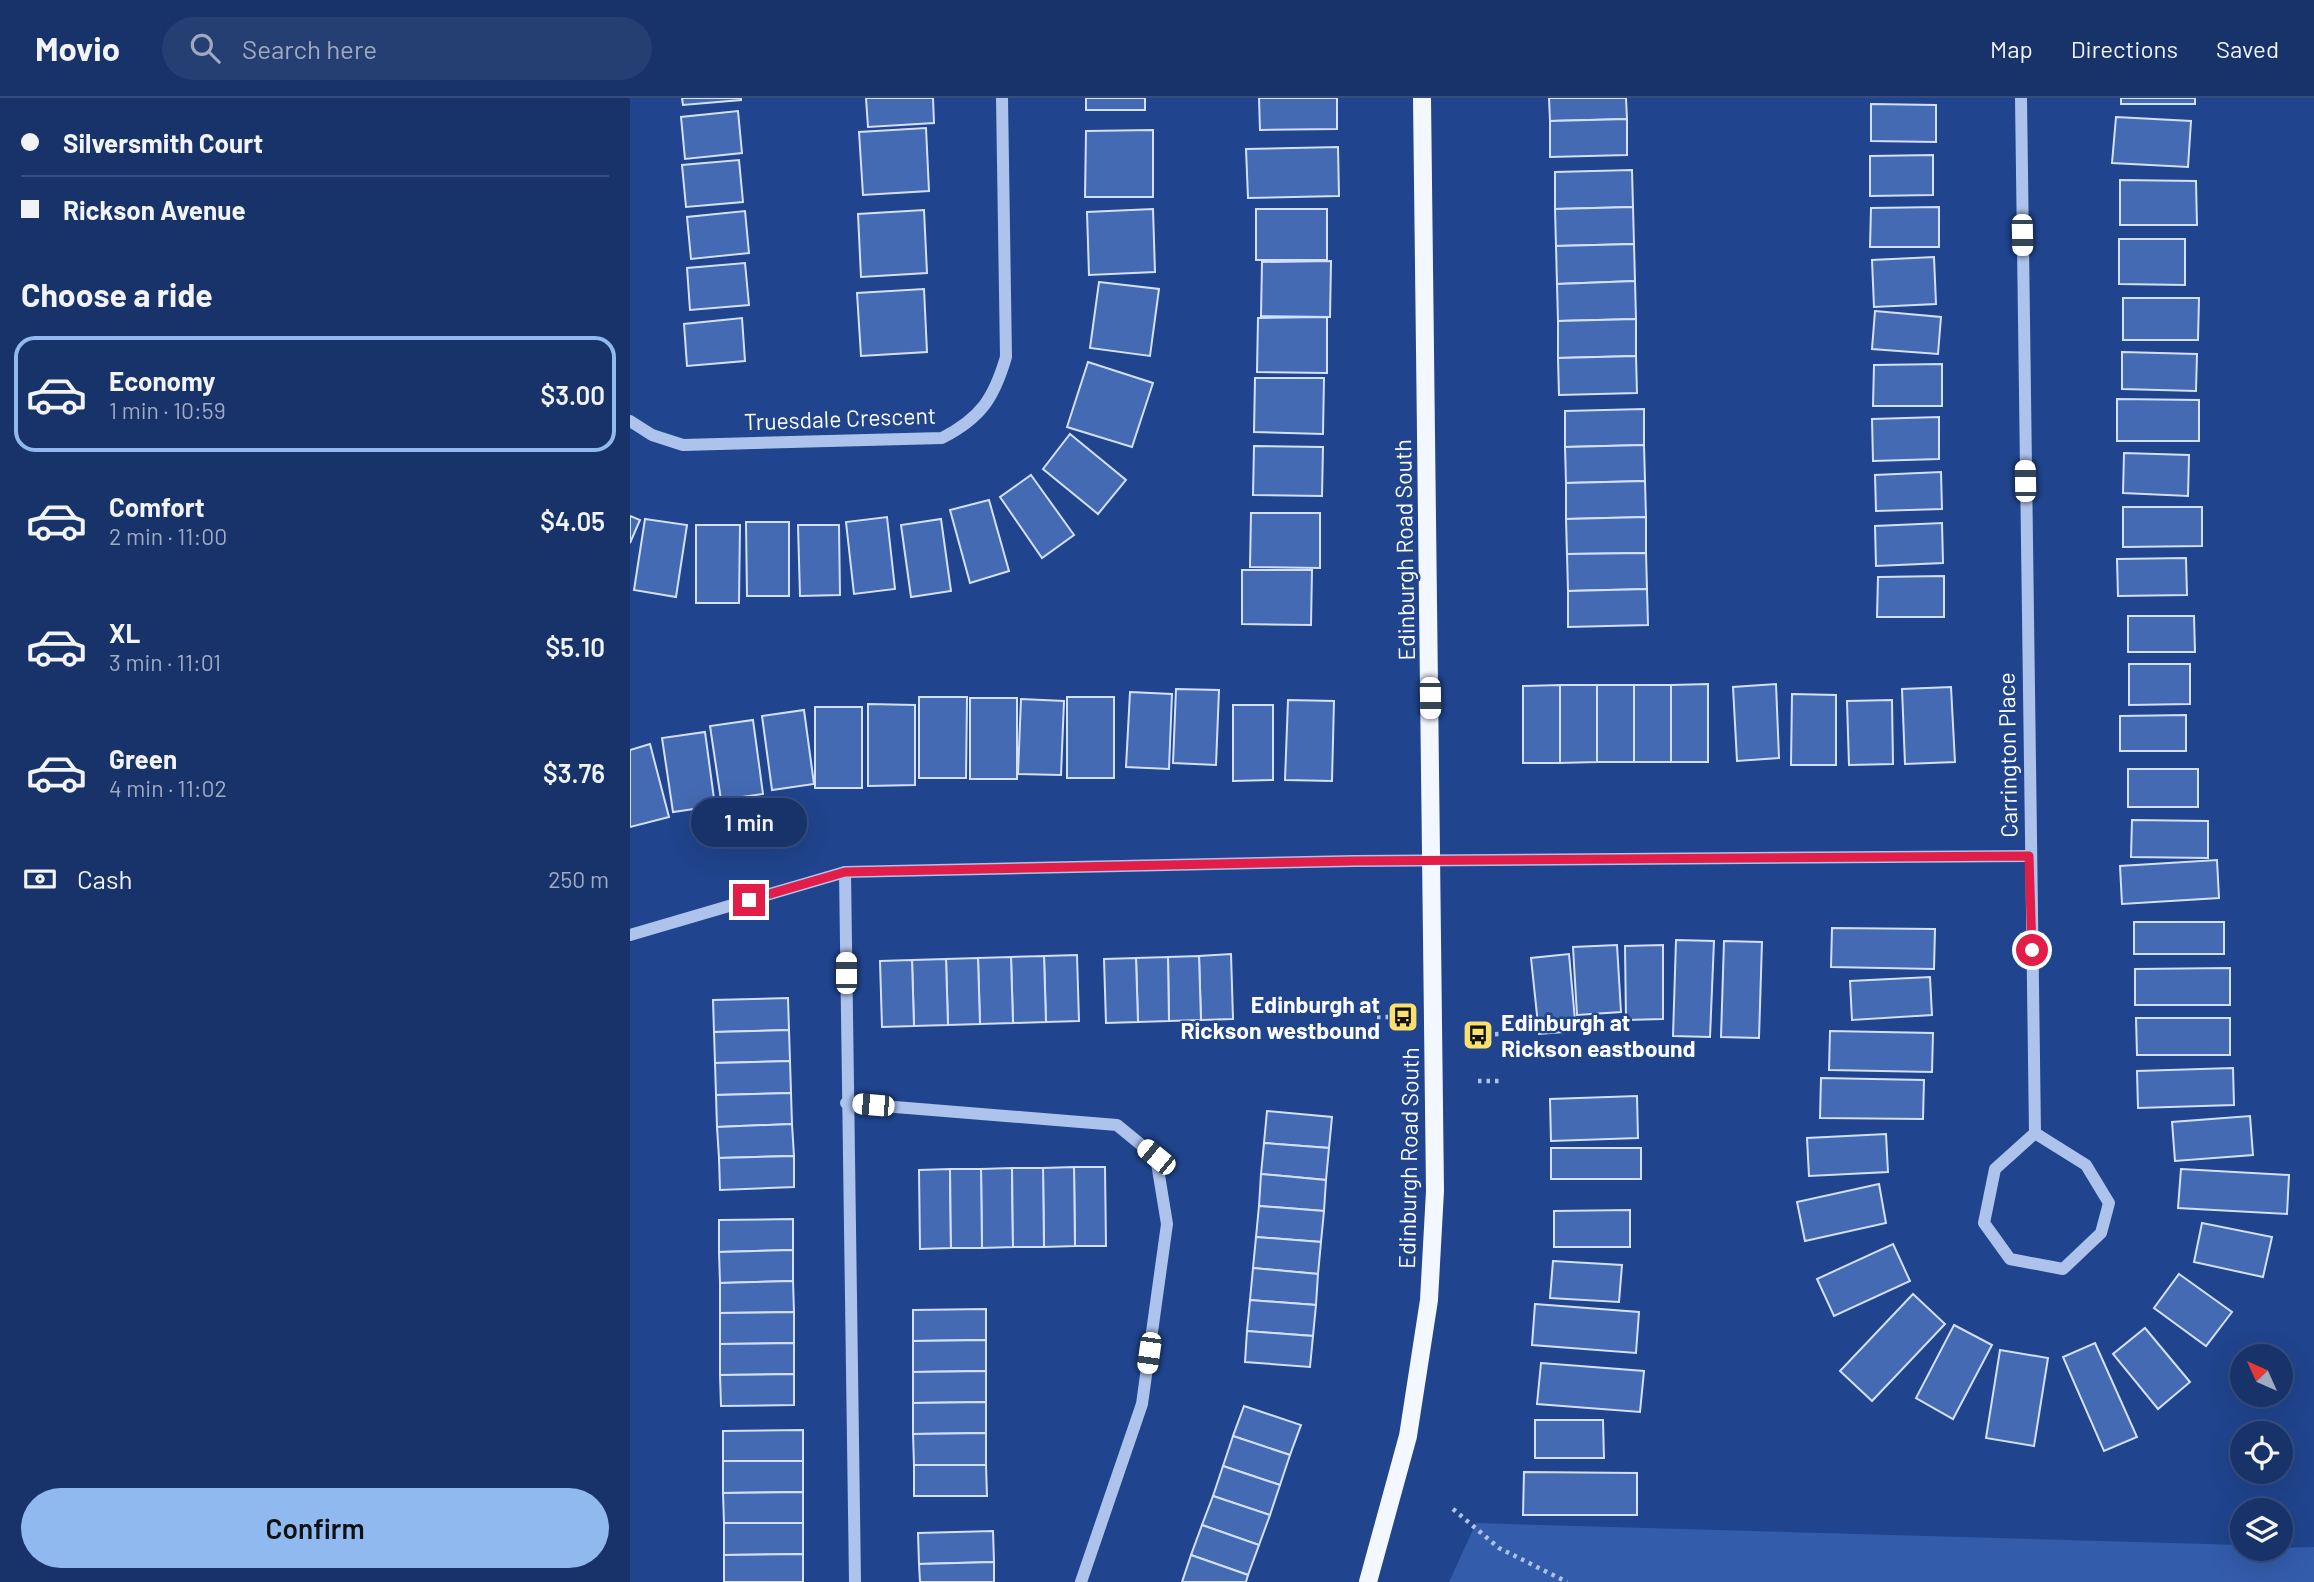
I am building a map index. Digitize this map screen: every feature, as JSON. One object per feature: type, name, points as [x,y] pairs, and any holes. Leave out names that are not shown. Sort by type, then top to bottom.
[{"type":"main road","name":"Edinburgh Road South","points":[[1368,1582],[1408,1436],[1429,1300],[1435,1191],[1422,98]]},
{"type":"street","name":"Truesdale Crescent","points":[[630,421],[652,435],[683,445],[942,438],[966,426],[984,408],[998,385],[1006,357],[1002,98]]},
{"type":"street","name":"Carrington Place","points":[[630,935],[845,872],[1432,861],[2029,856],[2021,98]]},
{"type":"street","points":[[2029,856],[2035,1133],[1995,1169],[1984,1223],[2010,1259],[2063,1269],[2101,1233],[2109,1203],[2086,1165],[2035,1133]]},
{"type":"street","points":[[845,872],[846,1103],[855,1582]]},
{"type":"street","points":[[846,1103],[1117,1125],[1156,1157],[1167,1224],[1142,1404],[1081,1582]]},
{"type":"path","points":[[1377,1017],[1403,1017]]},
{"type":"path","points":[[1478,1035],[1499,1034]]},
{"type":"path","points":[[1478,1081],[1500,1081]]},
{"type":"path","points":[[1453,1509],[1499,1548],[1567,1582]]},
{"type":"shaded area","points":[[1476,1523],[2230,1545],[2230,1561],[2293,1561],[2293,1548],[2314,1547],[2314,1582],[1449,1582]]},
{"type":"building","points":[[682,98],[741,98],[741,100],[683,105]]},
{"type":"building","points":[[866,98],[933,98],[934,123],[868,127]]},
{"type":"building","points":[[1086,98],[1145,98],[1145,110],[1086,110]]},
{"type":"building","points":[[1259,98],[1337,98],[1337,129],[1260,130]]},
{"type":"building","points":[[1549,98],[1626,98],[1627,119],[1550,121]]},
{"type":"building","points":[[2121,98],[2195,98],[2195,104],[2121,104]]},
{"type":"building","points":[[1871,104],[1936,105],[1936,142],[1871,141]]},
{"type":"building","points":[[738,111],[742,153],[685,159],[681,117]]},
{"type":"building","points":[[2116,117],[2191,121],[2188,167],[2112,163]]},
{"type":"building","points":[[1627,119],[1627,155],[1550,157],[1550,121]]},
{"type":"building","points":[[926,128],[929,191],[863,195],[859,132]]},
{"type":"building","points":[[1153,130],[1153,197],[1085,197],[1086,131]]},
{"type":"building","points":[[1338,147],[1339,196],[1248,198],[1246,149]]},
{"type":"building","points":[[1933,155],[1933,195],[1870,196],[1870,156]]},
{"type":"building","points":[[739,160],[743,202],[686,207],[682,165]]},
{"type":"building","points":[[1632,170],[1633,207],[1555,209],[1555,172]]},
{"type":"building","points":[[2120,180],[2196,181],[2197,225],[2120,225]]},
{"type":"building","points":[[1633,207],[1634,244],[1556,246],[1555,209]]},
{"type":"building","points":[[1939,207],[1939,247],[1870,247],[1871,208]]},
{"type":"building","points":[[1153,209],[1155,272],[1089,275],[1087,212]]},
{"type":"building","points":[[1256,209],[1327,209],[1327,260],[1256,260]]},
{"type":"building","points":[[924,210],[927,273],[861,277],[858,214]]},
{"type":"building","points":[[745,211],[749,253],[691,259],[687,217]]},
{"type":"building","points":[[2119,239],[2185,239],[2185,285],[2119,284]]},
{"type":"building","points":[[1634,244],[1635,281],[1557,284],[1556,246]]},
{"type":"building","points":[[1934,257],[1936,304],[1874,307],[1872,260]]},
{"type":"building","points":[[1331,261],[1330,317],[1261,316],[1262,262]]},
{"type":"building","points":[[745,263],[749,305],[690,310],[687,268]]},
{"type":"building","points":[[1635,281],[1636,319],[1558,321],[1557,284]]},
{"type":"building","points":[[1099,282],[1159,289],[1150,356],[1090,348]]},
{"type":"building","points":[[924,289],[927,352],[861,356],[857,293]]},
{"type":"building","points":[[2123,298],[2199,298],[2198,340],[2123,340]]},
{"type":"building","points":[[1875,311],[1941,317],[1938,354],[1872,349]]},
{"type":"building","points":[[1327,317],[1327,373],[1257,372],[1258,318]]},
{"type":"building","points":[[742,318],[745,361],[687,366],[684,324]]},
{"type":"building","points":[[1636,319],[1636,356],[1558,358],[1558,321]]},
{"type":"building","points":[[2122,352],[2197,354],[2196,391],[2122,389]]},
{"type":"building","points":[[1636,356],[1637,393],[1559,395],[1558,358]]},
{"type":"building","points":[[1088,362],[1153,383],[1132,447],[1067,427]]},
{"type":"building","points":[[1942,364],[1942,406],[1873,406],[1874,365]]},
{"type":"building","points":[[1255,378],[1324,378],[1323,434],[1254,432]]},
{"type":"building","points":[[2117,399],[2199,400],[2199,441],[2117,441]]},
{"type":"building","points":[[1644,409],[1644,445],[1565,447],[1565,411]]},
{"type":"building","points":[[1939,417],[1939,459],[1873,461],[1872,419]]},
{"type":"building","points":[[1070,434],[1126,480],[1098,514],[1043,469]]},
{"type":"building","points":[[1644,445],[1645,481],[1566,483],[1565,447]]},
{"type":"building","points":[[1254,446],[1323,447],[1322,496],[1253,495]]},
{"type":"building","points":[[2124,453],[2189,455],[2188,496],[2123,493]]},
{"type":"building","points":[[1941,472],[1942,509],[1876,511],[1875,475]]},
{"type":"building","points":[[1031,475],[1074,535],[1042,558],[1000,497]]},
{"type":"building","points":[[1645,481],[1646,517],[1566,519],[1566,483]]},
{"type":"building","points":[[989,500],[1009,571],[970,583],[950,510]]},
{"type":"building","points":[[2123,507],[2202,507],[2202,546],[2123,547]]},
{"type":"building","points":[[1251,513],[1320,513],[1320,568],[1250,567]]},
{"type":"building","points":[[630,516],[640,520],[630,543]]},
{"type":"building","points":[[887,517],[895,589],[854,594],[846,522]]},
{"type":"building","points":[[1646,517],[1646,553],[1567,554],[1566,519]]},
{"type":"building","points":[[645,519],[687,525],[676,597],[634,590]]},
{"type":"building","points":[[941,519],[951,591],[911,597],[901,525]]},
{"type":"building","points":[[746,522],[789,522],[789,596],[747,596]]},
{"type":"building","points":[[1942,523],[1943,563],[1876,566],[1875,526]]},
{"type":"building","points":[[696,525],[740,525],[739,603],[696,603]]},
{"type":"building","points":[[798,525],[839,525],[840,595],[800,596]]},
{"type":"building","points":[[1646,553],[1647,589],[1568,591],[1567,554]]},
{"type":"building","points":[[2186,558],[2187,595],[2118,596],[2117,559]]},
{"type":"building","points":[[1242,570],[1312,570],[1311,625],[1242,624]]},
{"type":"building","points":[[1944,576],[1944,617],[1877,617],[1878,577]]},
{"type":"building","points":[[1647,589],[1648,625],[1568,627],[1568,591]]},
{"type":"building","points":[[2128,616],[2194,616],[2195,652],[2128,652]]},
{"type":"building","points":[[2129,664],[2190,664],[2190,704],[2129,705]]},
{"type":"building","points":[[1708,684],[1708,762],[1671,762],[1671,685]]},
{"type":"building","points":[[1776,684],[1779,758],[1737,761],[1733,687]]},
{"type":"building","points":[[1560,685],[1560,763],[1523,763],[1523,686]]},
{"type":"building","points":[[1560,685],[1597,685],[1597,762],[1560,763]]},
{"type":"building","points":[[1597,685],[1634,685],[1634,762],[1597,762]]},
{"type":"building","points":[[1634,685],[1671,685],[1671,762],[1634,762]]},
{"type":"building","points":[[1951,687],[1955,762],[1905,764],[1902,689]]},
{"type":"building","points":[[1176,689],[1219,690],[1216,765],[1173,763]]},
{"type":"building","points":[[1130,692],[1172,694],[1169,769],[1126,767]]},
{"type":"building","points":[[1792,694],[1836,695],[1836,765],[1791,765]]},
{"type":"building","points":[[919,697],[967,697],[966,778],[919,778]]},
{"type":"building","points":[[1067,697],[1114,697],[1114,778],[1067,778]]},
{"type":"building","points":[[970,698],[1017,698],[1017,779],[970,779]]},
{"type":"building","points":[[1021,699],[1064,701],[1061,775],[1018,774]]},
{"type":"building","points":[[1288,700],[1334,701],[1332,781],[1285,780]]},
{"type":"building","points":[[1892,700],[1893,764],[1849,765],[1847,701]]},
{"type":"building","points":[[868,704],[915,705],[915,785],[868,786]]},
{"type":"building","points":[[1233,705],[1273,705],[1273,780],[1233,781]]},
{"type":"building","points":[[815,707],[862,707],[862,788],[815,788]]},
{"type":"building","points":[[804,710],[814,784],[772,790],[762,716]]},
{"type":"building","points":[[2186,715],[2186,751],[2120,751],[2120,716]]},
{"type":"building","points":[[753,720],[763,794],[721,800],[710,726]]},
{"type":"building","points":[[705,732],[715,806],[673,812],[662,738]]},
{"type":"building","points":[[650,744],[669,817],[630,827],[630,750]]},
{"type":"building","points":[[2128,769],[2198,769],[2198,807],[2128,807]]},
{"type":"building","points":[[2132,820],[2208,821],[2208,858],[2131,857]]},
{"type":"building","points":[[2217,860],[2219,898],[2122,904],[2120,866]]},
{"type":"building","points":[[2134,922],[2224,922],[2224,954],[2134,954]]},
{"type":"building","points":[[1832,928],[1935,929],[1934,969],[1831,967]]},
{"type":"building","points":[[1676,940],[1714,941],[1710,1037],[1673,1036]]},
{"type":"building","points":[[1724,941],[1762,942],[1759,1038],[1721,1037]]},
{"type":"building","points":[[1617,945],[1621,1012],[1577,1015],[1573,947]]},
{"type":"building","points":[[1663,945],[1663,1019],[1626,1020],[1625,946]]},
{"type":"building","points":[[1231,954],[1233,1019],[1201,1020],[1199,956]]},
{"type":"building","points":[[1569,954],[1576,1031],[1539,1034],[1531,958]]},
{"type":"building","points":[[1077,955],[1079,1021],[1046,1022],[1044,956]]},
{"type":"building","points":[[1044,956],[1046,1022],[1013,1023],[1011,957]]},
{"type":"building","points":[[1199,956],[1201,1020],[1169,1021],[1168,957]]},
{"type":"building","points":[[1011,957],[1013,1023],[980,1024],[978,958]]},
{"type":"building","points":[[1168,957],[1169,1021],[1138,1022],[1136,958]]},
{"type":"building","points":[[978,958],[980,1024],[948,1025],[946,959]]},
{"type":"building","points":[[1136,958],[1138,1022],[1106,1023],[1104,959]]},
{"type":"building","points":[[946,959],[948,1025],[914,1026],[912,960]]},
{"type":"building","points":[[912,960],[914,1026],[882,1027],[880,961]]},
{"type":"building","points":[[2230,968],[2230,1005],[2135,1005],[2135,969]]},
{"type":"building","points":[[1930,977],[1932,1015],[1852,1020],[1850,981]]},
{"type":"building","points":[[788,998],[789,1030],[714,1032],[713,1000]]},
{"type":"building","points":[[2136,1018],[2230,1018],[2230,1055],[2137,1055]]},
{"type":"building","points":[[789,1030],[790,1061],[715,1063],[714,1032]]},
{"type":"building","points":[[1830,1031],[1933,1033],[1932,1072],[1829,1070]]},
{"type":"building","points":[[790,1061],[791,1093],[716,1095],[715,1063]]},
{"type":"building","points":[[2233,1068],[2234,1105],[2138,1108],[2137,1071]]},
{"type":"building","points":[[1821,1078],[1924,1080],[1923,1119],[1820,1118]]},
{"type":"building","points":[[791,1093],[792,1124],[717,1127],[716,1095]]},
{"type":"building","points":[[1637,1096],[1638,1138],[1551,1141],[1550,1099]]},
{"type":"building","points":[[1267,1111],[1332,1117],[1329,1148],[1264,1143]]},
{"type":"building","points":[[2250,1116],[2253,1155],[2175,1161],[2172,1122]]},
{"type":"building","points":[[792,1124],[794,1156],[719,1158],[717,1127]]},
{"type":"building","points":[[1886,1134],[1888,1172],[1809,1176],[1807,1138]]},
{"type":"building","points":[[1264,1143],[1329,1148],[1326,1180],[1261,1174]]},
{"type":"building","points":[[1551,1148],[1641,1148],[1641,1179],[1551,1179]]},
{"type":"building","points":[[794,1156],[794,1187],[720,1190],[719,1158]]},
{"type":"building","points":[[1074,1167],[1105,1167],[1106,1246],[1075,1246]]},
{"type":"building","points":[[1074,1167],[1075,1246],[1044,1247],[1043,1168]]},
{"type":"building","points":[[1012,1168],[1013,1247],[982,1248],[981,1169]]},
{"type":"building","points":[[1012,1168],[1043,1168],[1044,1247],[1013,1247]]},
{"type":"building","points":[[950,1169],[951,1248],[920,1249],[919,1170]]},
{"type":"building","points":[[950,1169],[981,1169],[982,1248],[951,1248]]},
{"type":"building","points":[[2181,1169],[2289,1175],[2287,1214],[2178,1208]]},
{"type":"building","points":[[1261,1174],[1326,1180],[1324,1211],[1259,1206]]},
{"type":"building","points":[[1879,1184],[1886,1223],[1805,1241],[1797,1202]]},
{"type":"building","points":[[1259,1206],[1324,1211],[1321,1242],[1256,1237]]},
{"type":"building","points":[[1630,1210],[1630,1247],[1554,1247],[1554,1211]]},
{"type":"building","points":[[793,1219],[793,1250],[719,1252],[719,1220]]},
{"type":"building","points":[[2202,1223],[2272,1237],[2263,1277],[2194,1262]]},
{"type":"building","points":[[1256,1237],[1321,1242],[1318,1274],[1253,1268]]},
{"type":"building","points":[[1893,1244],[1910,1281],[1834,1316],[1817,1279]]},
{"type":"building","points":[[793,1250],[793,1281],[720,1283],[719,1252]]},
{"type":"building","points":[[1553,1261],[1622,1265],[1619,1302],[1550,1298]]},
{"type":"building","points":[[1253,1268],[1318,1274],[1316,1305],[1250,1300]]},
{"type":"building","points":[[2179,1274],[2232,1312],[2206,1346],[2154,1308]]},
{"type":"building","points":[[793,1281],[794,1312],[720,1313],[720,1283]]},
{"type":"building","points":[[1913,1294],[1945,1324],[1872,1401],[1840,1371]]},
{"type":"building","points":[[1250,1300],[1316,1305],[1313,1336],[1247,1331]]},
{"type":"building","points":[[1535,1304],[1639,1312],[1636,1353],[1532,1345]]},
{"type":"building","points":[[986,1309],[986,1340],[913,1341],[913,1310]]},
{"type":"building","points":[[794,1312],[794,1343],[720,1344],[720,1313]]},
{"type":"building","points":[[1954,1325],[1992,1345],[1953,1419],[1916,1398]]},
{"type":"building","points":[[2145,1328],[2190,1382],[2158,1409],[2113,1354]]},
{"type":"building","points":[[1247,1331],[1313,1336],[1310,1367],[1245,1362]]},
{"type":"building","points":[[986,1340],[986,1371],[913,1372],[913,1341]]},
{"type":"building","points":[[794,1343],[794,1374],[720,1375],[720,1344]]},
{"type":"building","points":[[2095,1343],[2137,1437],[2104,1451],[2063,1357]]},
{"type":"building","points":[[2000,1350],[2048,1358],[2034,1446],[1986,1438]]},
{"type":"building","points":[[1541,1363],[1644,1371],[1640,1412],[1537,1404]]},
{"type":"building","points":[[986,1371],[986,1402],[913,1403],[913,1372]]},
{"type":"building","points":[[794,1374],[794,1405],[721,1406],[720,1375]]},
{"type":"building","points":[[986,1402],[986,1433],[913,1434],[913,1403]]},
{"type":"building","points":[[1244,1406],[1301,1425],[1290,1455],[1233,1436]]},
{"type":"building","points":[[1535,1420],[1603,1420],[1604,1458],[1535,1458]]},
{"type":"building","points":[[803,1430],[803,1461],[723,1461],[723,1431]]},
{"type":"building","points":[[986,1433],[986,1465],[914,1465],[913,1434]]},
{"type":"building","points":[[1233,1436],[1290,1455],[1280,1485],[1223,1466]]},
{"type":"building","points":[[723,1461],[803,1461],[803,1492],[723,1493]]},
{"type":"building","points":[[914,1465],[986,1465],[987,1496],[914,1496]]},
{"type":"building","points":[[1223,1466],[1280,1485],[1270,1515],[1213,1496]]},
{"type":"building","points":[[1524,1472],[1637,1473],[1637,1515],[1523,1515]]},
{"type":"building","points":[[803,1492],[803,1523],[724,1523],[723,1493]]},
{"type":"building","points":[[1213,1496],[1270,1515],[1259,1545],[1202,1525]]},
{"type":"building","points":[[724,1523],[803,1523],[803,1554],[724,1555]]},
{"type":"building","points":[[1202,1525],[1259,1545],[1248,1575],[1191,1555]]},
{"type":"building","points":[[993,1531],[994,1562],[919,1564],[918,1533]]},
{"type":"building","points":[[803,1554],[803,1582],[724,1582],[724,1555]]},
{"type":"building","points":[[1191,1555],[1248,1575],[1246,1582],[1182,1582]]},
{"type":"building","points":[[994,1562],[994,1582],[920,1582],[919,1564]]},
{"type":"place","name":"Edinburgh at Rickson westbound","points":[[1403,1017]]},
{"type":"place","name":"Edinburgh at Rickson eastbound","points":[[1478,1035]]},
{"type":"route","points":[[749,900],[845,872],[1354,861],[2029,856],[2032,950]]}]
